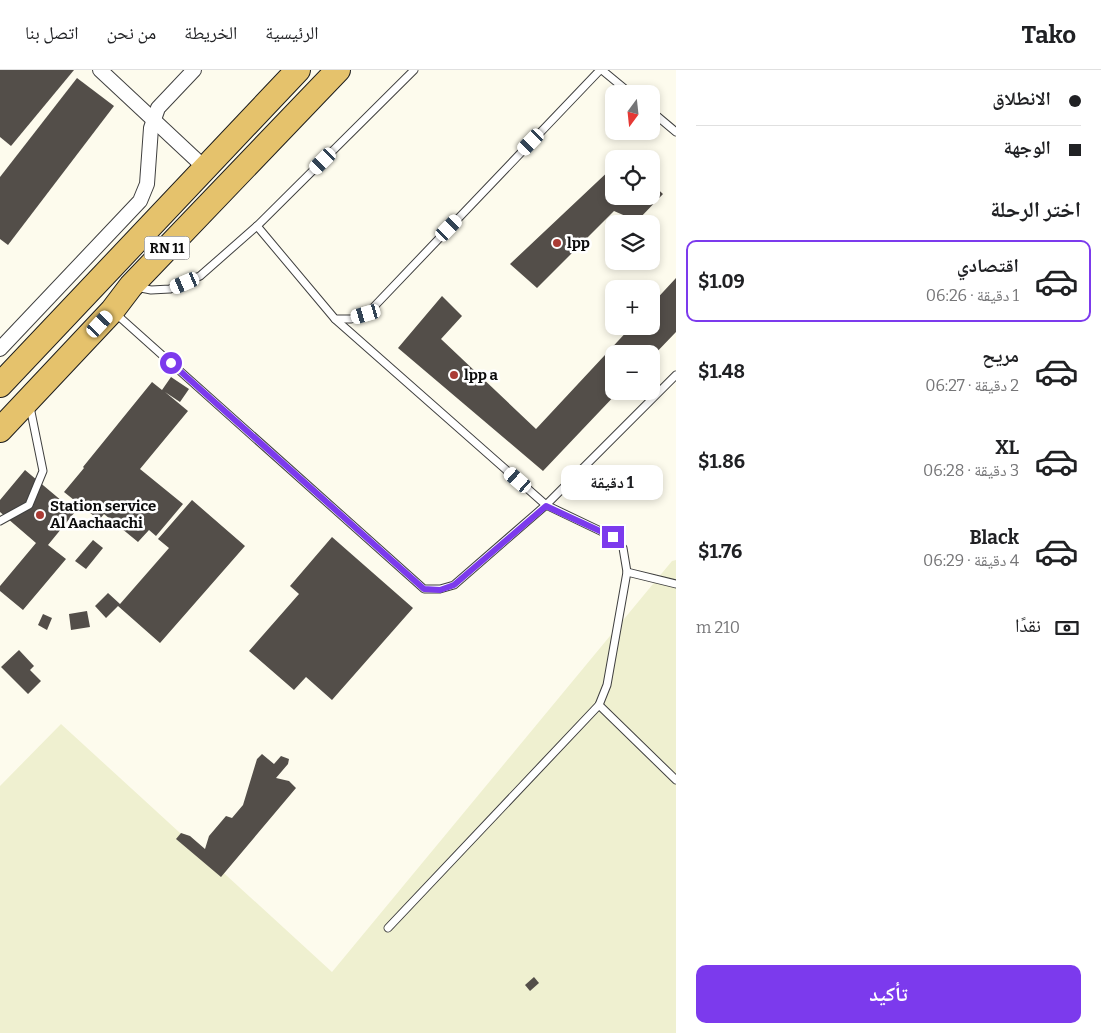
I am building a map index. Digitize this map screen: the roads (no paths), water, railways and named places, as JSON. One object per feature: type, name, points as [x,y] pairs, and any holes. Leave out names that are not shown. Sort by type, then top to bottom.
[{"type":"highway","name":"RN 11","points":[[0,385],[298,70]]},
{"type":"highway","name":"RN 11","points":[[0,430],[112,311],[131,286],[338,70]]},
{"type":"street","points":[[100,70],[206,168]]},
{"type":"street","points":[[0,349],[140,201],[147,184],[151,128],[158,108],[194,70]]},
{"type":"lane","points":[[131,286],[151,290],[170,289],[200,276],[257,226],[414,70]]},
{"type":"lane","points":[[335,319],[351,319],[366,314],[601,70],[620,85]]},
{"type":"lane","points":[[660,119],[676,132]]},
{"type":"lane","points":[[257,226],[335,319],[546,506],[613,537],[623,548],[627,572],[607,685],[599,705],[388,928]]},
{"type":"lane","points":[[112,311],[424,589],[440,590],[454,585],[546,506],[676,375]]},
{"type":"lane","points":[[0,521],[29,505],[43,471],[28,401]]},
{"type":"lane","points":[[627,572],[676,584]]},
{"type":"lane","points":[[599,705],[676,780]]},
{"type":"place","name":"lpp","points":[[557,243]]},
{"type":"place","name":"lpp a","points":[[454,375]]},
{"type":"place","name":"Station service Al Aachaachi","points":[[40,515]]}]
